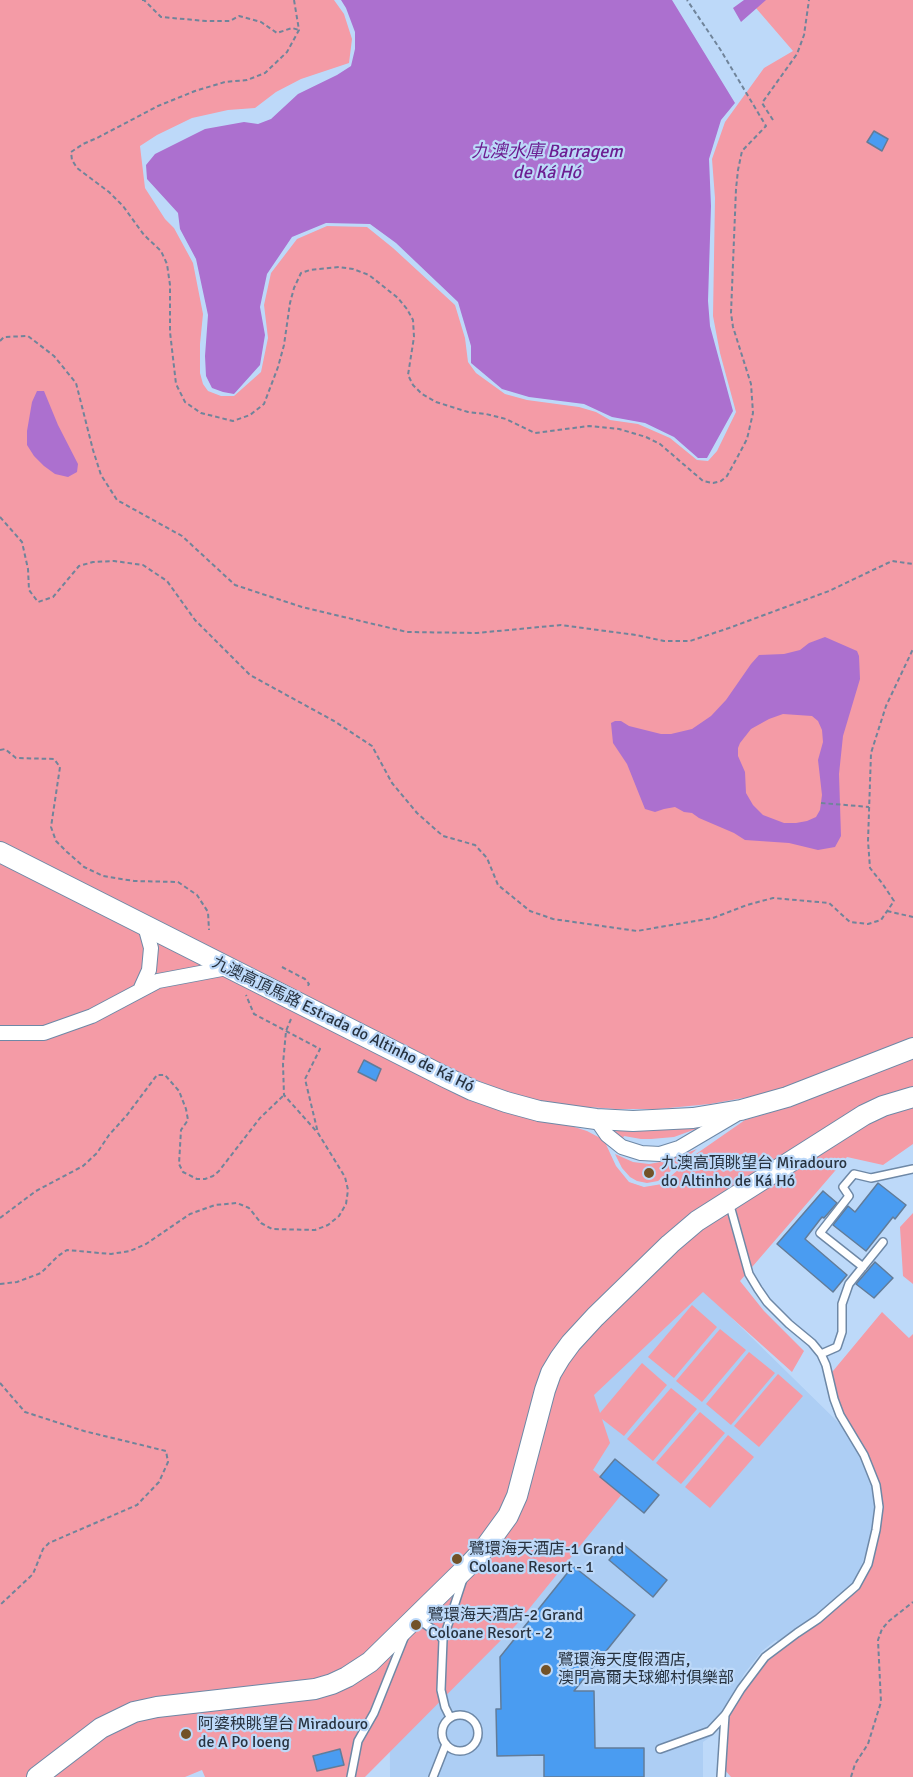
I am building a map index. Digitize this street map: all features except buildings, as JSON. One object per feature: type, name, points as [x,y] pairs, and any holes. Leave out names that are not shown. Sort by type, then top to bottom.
[{"type":"main road","name":"九澳高頂馬路 Estrada do Altinho de Ká Hó","points":[[0,852],[472,1090],[539,1111],[596,1119],[633,1121],[693,1118],[741,1110],[787,1097],[913,1048]]},
{"type":"main road","points":[[37,1777],[101,1728],[134,1712],[158,1707],[315,1689],[347,1677],[370,1662],[468,1566],[508,1516],[517,1496],[545,1390],[560,1358],[595,1317],[696,1221],[864,1115],[883,1106],[913,1097]]},
{"type":"street","points":[[140,990],[149,970],[151,948],[145,926]]},
{"type":"street","points":[[0,1033],[44,1033],[92,1016],[158,981],[227,968]]},
{"type":"street","points":[[596,1119],[607,1135],[622,1147],[641,1153],[660,1154],[679,1148],[741,1110]]},
{"type":"lane","points":[[863,1267],[820,1233],[849,1196],[843,1187],[854,1174],[871,1178],[913,1169]]},
{"type":"lane","points":[[660,1749],[710,1731],[725,1715],[765,1657],[818,1619],[856,1586],[868,1564],[879,1507],[876,1485],[864,1455],[840,1415],[821,1354],[767,1302],[749,1274],[729,1200]]},
{"type":"lane","points":[[821,1354],[837,1347],[842,1332],[842,1304],[849,1284],[884,1242]]},
{"type":"lane","points":[[450,1717],[441,1690],[443,1640],[468,1566]]},
{"type":"lane","points":[[351,1777],[358,1741],[374,1713],[403,1640],[415,1618],[438,1633],[443,1640]]},
{"type":"lane","points":[[462,1715],[472,1720],[478,1730],[478,1736],[472,1746],[455,1751],[446,1744],[442,1739],[442,1726],[450,1717],[462,1715]]},
{"type":"lane","points":[[722,1777],[725,1715]]},
{"type":"lane","points":[[434,1777],[446,1744]]},
{"type":"path","points":[[141,0],[144,0],[161,16],[206,21],[230,21],[239,16],[261,21],[277,33],[292,28],[299,30]]},
{"type":"path","points":[[294,0],[299,30],[287,52],[265,73],[247,80],[225,82],[195,91],[158,106],[82,144],[71,152],[72,160],[77,168],[109,192],[123,206],[144,235],[161,251],[170,285],[170,332],[176,384],[185,402],[201,413],[233,421],[250,415],[264,404],[278,367],[284,345],[290,303],[301,273],[310,270],[346,268],[369,275],[398,298],[407,309],[412,320],[414,337],[408,375],[413,386],[422,394],[436,402],[468,412],[506,419],[535,433],[589,426],[619,429],[660,444],[703,481],[713,483],[727,476],[747,439],[753,413],[751,384],[733,327],[731,313],[738,170],[742,151],[766,126],[720,49],[687,0]]},
{"type":"path","points":[[773,120],[762,103],[797,54],[804,35],[809,0]]},
{"type":"path","points":[[0,342],[4,338],[28,336],[54,356],[76,383],[101,475],[117,500],[182,536],[235,585],[302,607],[407,632],[477,633],[561,625],[664,640],[690,640],[830,591],[892,561],[913,564]]},
{"type":"path","points":[[0,517],[22,542],[28,569],[29,590],[38,602],[53,597],[79,566],[93,562],[114,561],[143,565],[167,581],[195,620],[250,675],[334,721],[372,746],[393,783],[417,813],[443,836],[475,846],[487,858],[498,885],[530,911],[553,919],[637,931],[713,918],[773,898],[829,903],[850,922],[868,924],[881,920],[894,901],[870,868],[871,753],[886,706],[913,650]]},
{"type":"path","points":[[0,750],[5,749],[16,758],[54,759],[60,767],[51,827],[56,841],[84,867],[103,876],[134,881],[178,882],[197,895],[208,912],[209,930]]},
{"type":"path","points":[[821,803],[869,807]]},
{"type":"path","points":[[887,911],[913,917]]},
{"type":"path","points":[[0,1284],[17,1282],[42,1273],[67,1250],[111,1254],[130,1251],[155,1238],[190,1214],[215,1205],[237,1203],[249,1208],[261,1223],[272,1229],[315,1230],[328,1225],[339,1216],[346,1204],[348,1190],[345,1177],[318,1133],[284,1095],[283,1064],[286,1030],[309,984],[305,979],[282,967]]},
{"type":"path","points":[[244,977],[246,999],[254,1014],[320,1048],[304,1079],[318,1133]]},
{"type":"path","points":[[0,1218],[36,1191],[83,1166],[98,1153],[109,1135],[127,1116],[157,1075],[165,1075],[179,1091],[186,1109],[188,1120],[181,1130],[179,1164],[183,1172],[197,1179],[205,1179],[219,1171],[260,1118],[284,1095]]},
{"type":"path","points":[[0,1383],[25,1412],[84,1431],[166,1451],[168,1462],[159,1482],[137,1505],[49,1543],[43,1549],[33,1574],[0,1605]]},
{"type":"path","points":[[851,1777],[855,1764],[868,1743],[881,1702],[878,1640],[882,1629],[913,1602]]},
{"type":"shaded area","points":[[0,0],[334,0],[344,14],[352,39],[349,63],[301,79],[276,92],[255,108],[228,110],[192,118],[140,146],[145,188],[165,219],[174,228],[193,263],[203,314],[200,373],[208,391],[221,396],[234,396],[261,372],[268,338],[264,305],[271,273],[297,239],[327,226],[367,227],[455,305],[465,338],[468,362],[476,373],[505,394],[527,400],[579,407],[596,412],[610,420],[638,424],[670,438],[697,460],[708,461],[717,451],[736,412],[720,353],[713,316],[715,198],[712,159],[725,122],[764,68],[793,51],[749,0],[913,0],[913,1038],[771,1093],[710,1104],[658,1109],[616,1109],[537,1101],[509,1093],[449,1069],[500,1109],[568,1125],[604,1140],[616,1166],[629,1182],[644,1187],[662,1184],[696,1154],[745,1120],[913,1059],[913,1144],[883,1165],[847,1157],[740,1281],[764,1311],[804,1351],[792,1372],[703,1292],[594,1395],[600,1413],[642,1363],[667,1385],[624,1436],[602,1419],[610,1443],[593,1470],[622,1494],[516,1625],[365,1777],[205,1777],[202,1770],[185,1777],[0,1777]],"holes":[[[340,1749],[344,1765],[317,1771],[314,1755]]]},
{"type":"shaded area","points":[[704,1124],[700,1132],[696,1129],[674,1137],[651,1139],[624,1136],[622,1140],[613,1131],[661,1129]]},
{"type":"shaded area","points":[[697,1149],[658,1181],[647,1183],[630,1177],[615,1154],[633,1162],[649,1164],[666,1161]]},
{"type":"shaded area","points":[[913,1213],[913,1284],[903,1276],[900,1227]]},
{"type":"shaded area","points":[[689,1276],[840,1424],[861,1458],[871,1479],[875,1504],[868,1547],[852,1585],[780,1644],[776,1640],[762,1651],[744,1674],[712,1736],[703,1742],[703,1777],[390,1777],[389,1650],[538,1453]]},
{"type":"shaded area","points":[[692,1305],[717,1327],[674,1378],[648,1357]]},
{"type":"shaded area","points":[[882,1312],[909,1338],[913,1334],[913,1777],[731,1777],[724,1769],[728,1741],[725,1715],[765,1657],[845,1597],[868,1564],[876,1530],[876,1485],[845,1426],[828,1377]]},
{"type":"shaded area","points":[[720,1329],[746,1350],[702,1402],[676,1381]]},
{"type":"shaded area","points":[[749,1352],[775,1373],[731,1425],[706,1404]]},
{"type":"shaded area","points":[[778,1374],[803,1396],[759,1447],[734,1426]]},
{"type":"shaded area","points":[[671,1388],[697,1409],[653,1461],[627,1439]]},
{"type":"shaded area","points":[[700,1412],[725,1433],[681,1484],[656,1463]]},
{"type":"shaded area","points":[[728,1435],[754,1457],[710,1508],[685,1487]]},
{"type":"water","name":"九澳水庫 Barragem de Ká Hó","points":[[341,0],[672,0],[735,103],[721,120],[709,159],[711,206],[708,301],[710,326],[733,411],[707,458],[698,458],[674,437],[645,423],[612,417],[584,404],[529,397],[502,389],[471,363],[471,346],[458,302],[396,243],[370,224],[326,223],[292,237],[267,274],[260,307],[265,335],[260,365],[234,394],[212,388],[206,376],[208,315],[196,259],[180,229],[178,213],[147,179],[146,165],[155,154],[205,129],[244,122],[258,124],[271,119],[298,94],[351,66],[355,49],[355,32]]},
{"type":"water","points":[[744,0],[766,0],[741,22],[733,8]]},
{"type":"water","points":[[37,391],[44,391],[78,464],[77,472],[68,477],[55,474],[44,466],[27,445],[32,402]]},
{"type":"water","points":[[825,637],[857,651],[859,656],[860,679],[843,736],[839,774],[841,836],[835,847],[818,850],[789,843],[745,840],[692,813],[675,807],[655,812],[645,809],[627,764],[613,743],[611,723],[621,721],[629,726],[661,734],[692,729],[711,716],[726,700],[759,655],[784,654],[800,650],[809,643]],"holes":[[[783,714],[812,716],[818,721],[822,730],[823,742],[818,760],[822,795],[820,810],[816,817],[807,821],[784,823],[763,815],[753,805],[746,793],[745,772],[738,756],[738,748],[751,729],[769,719]]]},
{"type":"place","name":"九澳高頂眺望台 Miradouro do Altinho de Ká Hó","points":[[649,1173]]},
{"type":"place","name":"鷺環海天酒店-1 Grand Coloane Resort - 1","points":[[457,1559]]},
{"type":"place","name":"鷺環海天酒店-2 Grand Coloane Resort - 2","points":[[416,1625]]},
{"type":"place","name":"鷺環海天度假酒店, 澳門高爾夫球鄉村俱樂部","points":[[546,1670]]},
{"type":"place","name":"阿婆秧眺望台 Miradouro de A Po Ioeng","points":[[186,1734]]}]
